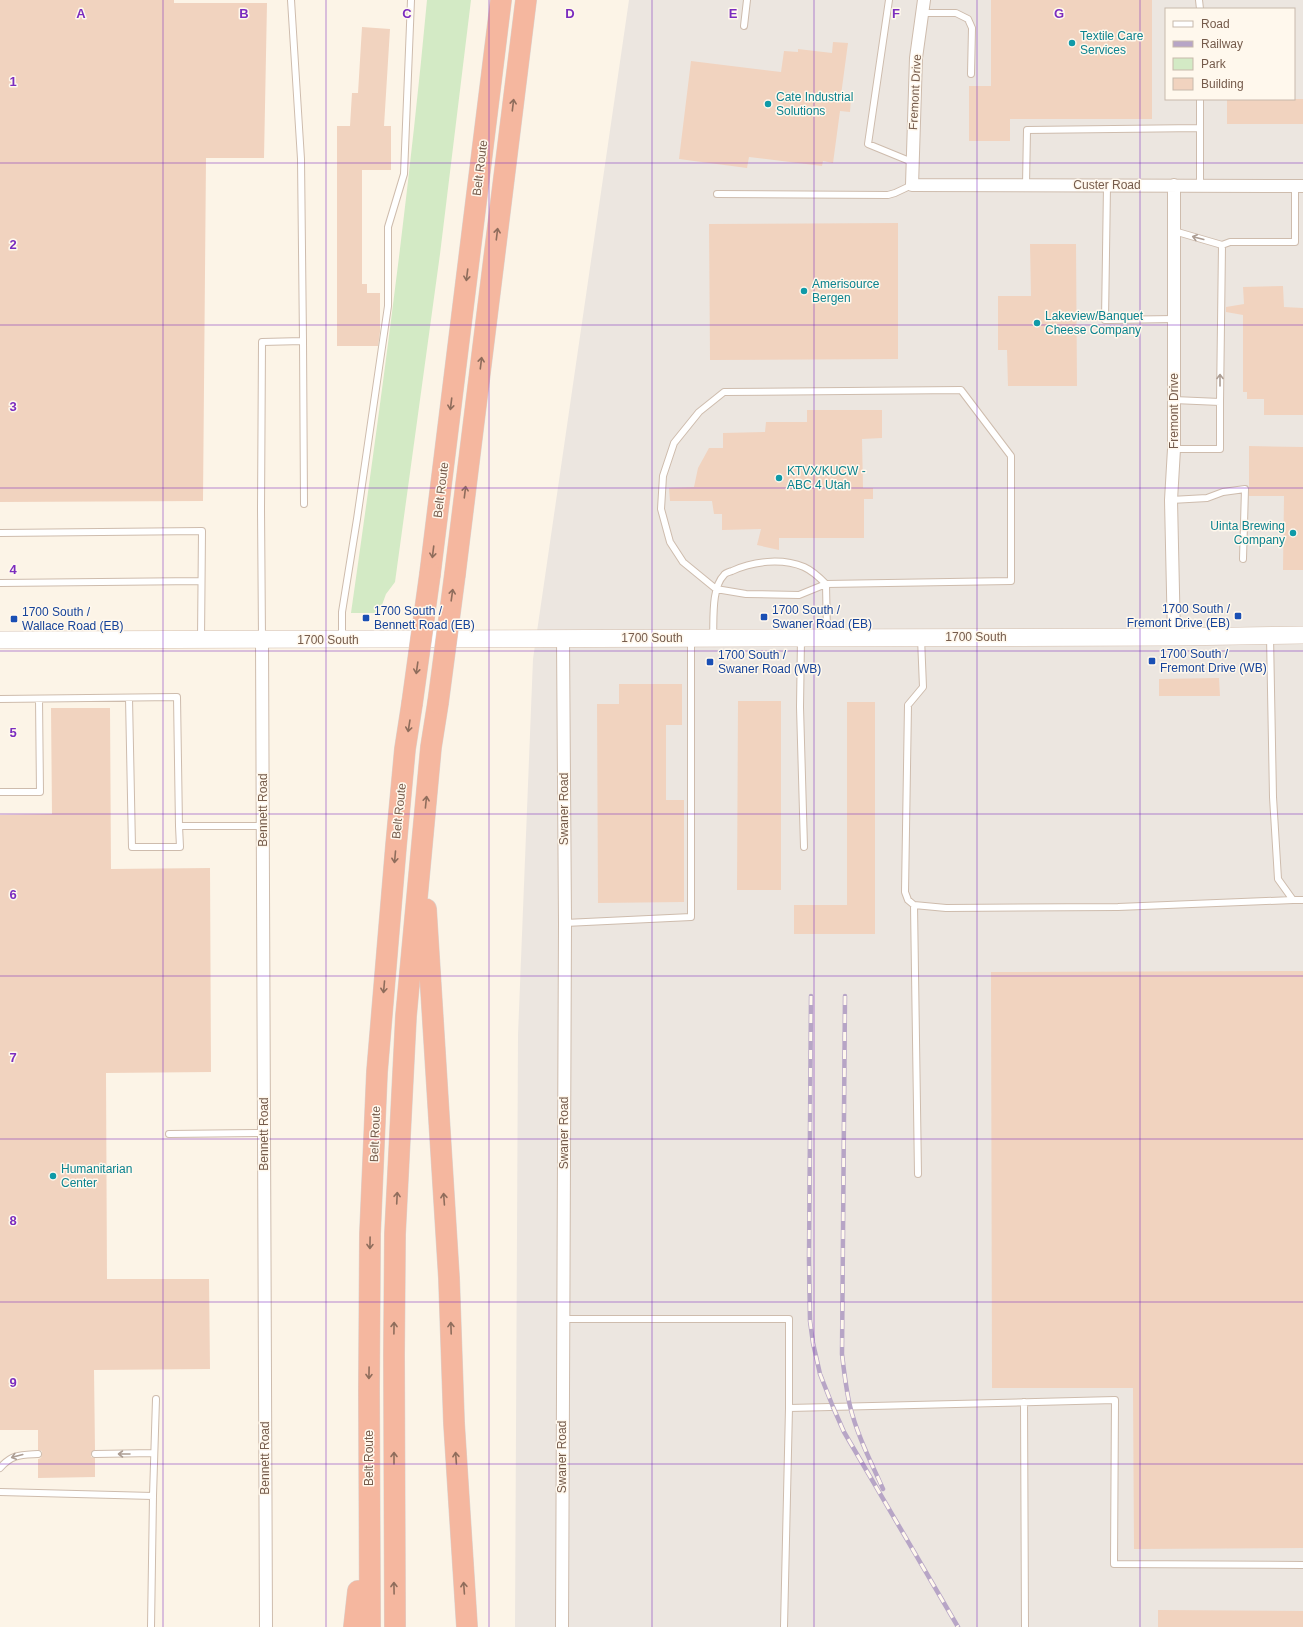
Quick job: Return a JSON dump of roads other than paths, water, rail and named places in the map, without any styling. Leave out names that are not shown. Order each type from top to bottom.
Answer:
[{"type":"highway","points":[[487,110],[484,39],[488,0]]},
{"type":"highway","name":"Belt Route","points":[[370,1627],[370,1234],[377,1072],[405,749],[430,574],[501,0]]},
{"type":"highway","name":"Belt Route","points":[[395,1627],[395,1234],[406,1016],[431,747],[455,574],[526,0]]},
{"type":"highway","points":[[422,840],[449,1278],[454,1423],[467,1627]]},
{"type":"highway","points":[[354,1627],[369,1483]]},
{"type":"street","name":"Fremont Drive","points":[[912,185],[916,58],[924,0]]},
{"type":"street","name":"Custer Road","points":[[912,185],[1299,186]]},
{"type":"street","name":"Fremont Drive","points":[[1174,185],[1174,449],[1171,500],[1174,638]]},
{"type":"street","name":"1700 South","points":[[0,640],[921,637],[1174,638],[1303,635]]},
{"type":"street","name":"Swaner Road","points":[[562,1627],[565,923],[563,638]]},
{"type":"street","name":"Bennett Road","points":[[262,640],[266,1627]]},
{"type":"lane","points":[[291,0],[302,159],[304,504]]},
{"type":"lane","points":[[342,640],[342,612],[388,306],[388,228],[404,174],[411,0]]},
{"type":"lane","points":[[744,26],[747,0]]},
{"type":"lane","points":[[889,0],[868,144],[912,162]]},
{"type":"lane","points":[[922,13],[956,13],[968,19],[972,28],[971,74]]},
{"type":"lane","points":[[1200,100],[1200,186]]},
{"type":"lane","points":[[1026,185],[1027,130],[1200,128]]},
{"type":"lane","points":[[717,194],[888,195],[912,185]]},
{"type":"lane","points":[[1107,186],[1105,320],[1174,319]]},
{"type":"lane","points":[[1174,231],[1222,244],[1230,242],[1295,242],[1299,186]]},
{"type":"lane","points":[[1174,449],[1220,449],[1222,244]]},
{"type":"lane","points":[[262,640],[262,342],[303,341]]},
{"type":"lane","points":[[961,390],[1011,456],[1011,581],[826,584],[799,595],[746,594],[716,589],[682,562],[670,542],[661,509],[663,476],[674,443],[699,412],[724,392],[961,390]]},
{"type":"lane","points":[[1174,400],[1220,402]]},
{"type":"lane","points":[[1171,500],[1207,498],[1223,492],[1245,489],[1243,559]]},
{"type":"lane","points":[[0,533],[202,531],[200,640]]},
{"type":"lane","points":[[713,638],[716,589],[724,574],[738,567],[754,563],[779,562],[802,567],[815,573],[826,584],[827,638]]},
{"type":"lane","points":[[0,583],[201,581]]},
{"type":"lane","points":[[1270,636],[1273,797],[1278,879],[1294,900]]},
{"type":"lane","points":[[921,637],[923,687],[908,705],[905,892],[908,900],[914,904],[946,908],[1110,907],[1303,900]]},
{"type":"lane","points":[[565,923],[691,917],[691,638]]},
{"type":"lane","points":[[801,638],[800,707],[804,847]]},
{"type":"lane","points":[[0,699],[178,697],[180,847],[132,846],[129,698]]},
{"type":"lane","points":[[0,792],[40,792],[39,699]]},
{"type":"lane","points":[[179,826],[263,826]]},
{"type":"lane","points":[[914,904],[918,1174]]},
{"type":"lane","points":[[169,1134],[264,1133]]},
{"type":"lane","points":[[563,1319],[789,1319],[789,1408],[784,1627]]},
{"type":"lane","points":[[151,1627],[156,1400]]},
{"type":"lane","points":[[789,1408],[1115,1400],[1114,1564],[1303,1565]]},
{"type":"lane","points":[[1024,1402],[1025,1627]]},
{"type":"lane","points":[[0,1468],[8,1459],[18,1455],[38,1454]]},
{"type":"lane","points":[[95,1454],[154,1454]]},
{"type":"lane","points":[[0,1492],[153,1496]]},
{"type":"railway","points":[[811,996],[810,1321],[820,1374],[844,1432],[958,1627]]},
{"type":"railway","points":[[845,996],[842,1354],[847,1393],[856,1427],[883,1489]]},
{"type":"place","name":"Textile Care Services","points":[[1072,43]]},
{"type":"place","name":"Cate Industrial Solutions","points":[[768,104]]},
{"type":"place","name":"Amerisource Bergen","points":[[804,291]]},
{"type":"place","name":"Lakeview/Banquet Cheese Company","points":[[1037,323]]},
{"type":"place","name":"KTVX/KUCW - ABC 4 Utah","points":[[779,478]]},
{"type":"place","name":"Uinta Brewing Company","points":[[1293,533]]},
{"type":"place","name":"1700 South / Fremont Drive (EB)","points":[[1238,616]]},
{"type":"place","name":"1700 South / Swaner Road (EB)","points":[[764,617]]},
{"type":"place","name":"1700 South / Bennett Road (EB)","points":[[366,618]]},
{"type":"place","name":"1700 South / Wallace Road (EB)","points":[[14,619]]},
{"type":"place","name":"1700 South / Fremont Drive (WB)","points":[[1152,661]]},
{"type":"place","name":"1700 South / Swaner Road (WB)","points":[[710,662]]},
{"type":"place","name":"Humanitarian Center","points":[[53,1176]]}]
